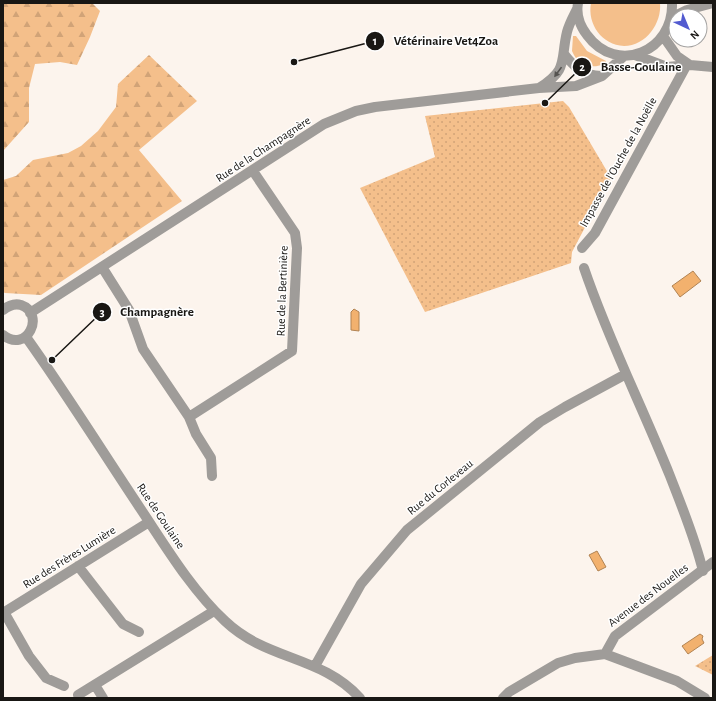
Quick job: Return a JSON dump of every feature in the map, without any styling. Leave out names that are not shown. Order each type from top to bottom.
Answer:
[{"type":"street","points":[[694,8],[713,3]]},
{"type":"street","points":[[578,6],[584,31],[596,45],[614,54],[624,56],[635,55],[647,51],[662,36],[668,24]]},
{"type":"street","name":"Rue de la Champagnère","points":[[539,88],[551,80],[562,66],[566,33],[578,6]]},
{"type":"street","points":[[662,36],[677,56],[688,65]]},
{"type":"street","points":[[564,54],[580,72],[602,76]]},
{"type":"street","points":[[635,55],[667,67],[688,65],[713,67]]},
{"type":"street","name":"Rue de la Champagnère","points":[[30,313],[324,124],[356,111],[539,88],[576,86],[602,76],[624,56]]},
{"type":"street","name":"Impasse de l'Ouche de la Noëlle","points":[[582,248],[598,227],[688,65]]},
{"type":"street","name":"Rue de la Bertinière","points":[[189,417],[292,351],[297,248],[295,233],[253,171]]},
{"type":"street","points":[[102,267],[129,310],[143,349],[189,417],[196,434],[211,458],[212,476]]},
{"type":"street","points":[[584,268],[597,305],[655,439],[687,518],[702,571]]},
{"type":"street","points":[[3,309],[15,304],[26,308],[30,313],[33,323],[32,328],[26,337],[15,340],[3,335]]},
{"type":"street","name":"Rue de Goulaine","points":[[26,337],[149,522],[202,598],[214,611],[251,642],[315,666],[342,680],[360,698]]},
{"type":"street","name":"Rue du Corleveau","points":[[315,666],[361,584],[408,530],[540,422],[565,406],[626,374]]},
{"type":"street","name":"Rue des Frères Lumière","points":[[4,613],[149,522]]},
{"type":"street","name":"Avenue des Nouelles","points":[[605,654],[615,636],[713,562]]},
{"type":"street","points":[[78,566],[123,624],[139,632]]},
{"type":"street","points":[[78,695],[214,611]]},
{"type":"street","points":[[4,613],[29,656],[46,678],[64,686]]},
{"type":"street","points":[[503,698],[509,692],[558,663],[575,658],[605,654],[677,681],[705,698]]},
{"type":"street","points":[[96,685],[103,698]]},
{"type":"green space","points":[[3,3],[92,3],[100,11],[77,65],[60,62],[35,64],[29,88],[29,122],[3,151]]},
{"type":"green space","points":[[591,3],[660,3],[660,11],[655,25],[646,38],[632,45],[624,46],[609,42],[598,32],[591,18]]},
{"type":"green space","points":[[573,36],[576,36],[587,51],[606,61],[606,63],[591,66],[578,60],[572,51]]},
{"type":"green space","points":[[149,55],[197,101],[139,150],[182,201],[41,295],[3,292],[3,180],[16,176],[33,160],[68,153],[81,146],[98,131],[116,107],[118,84]]},
{"type":"green space","points":[[563,101],[569,107],[611,178],[572,252],[571,263],[425,312],[360,188],[435,157],[425,116]]},
{"type":"green space","points":[[713,655],[713,675],[695,666]]},
{"type":"shaded area","points":[[693,271],[701,281],[680,297],[672,286]]},
{"type":"shaded area","points":[[354,309],[359,312],[359,331],[351,330],[351,312]]},
{"type":"shaded area","points":[[597,551],[606,567],[598,571],[589,555]]},
{"type":"shaded area","points":[[700,634],[703,636],[702,639],[704,643],[688,654],[682,646]]},
{"type":"place","name":"Vétérinaire Vet4Zoa","points":[[294,62]]},
{"type":"place","name":"Basse-Goulaine","points":[[545,103]]},
{"type":"place","name":"Champagnère","points":[[52,360]]}]
